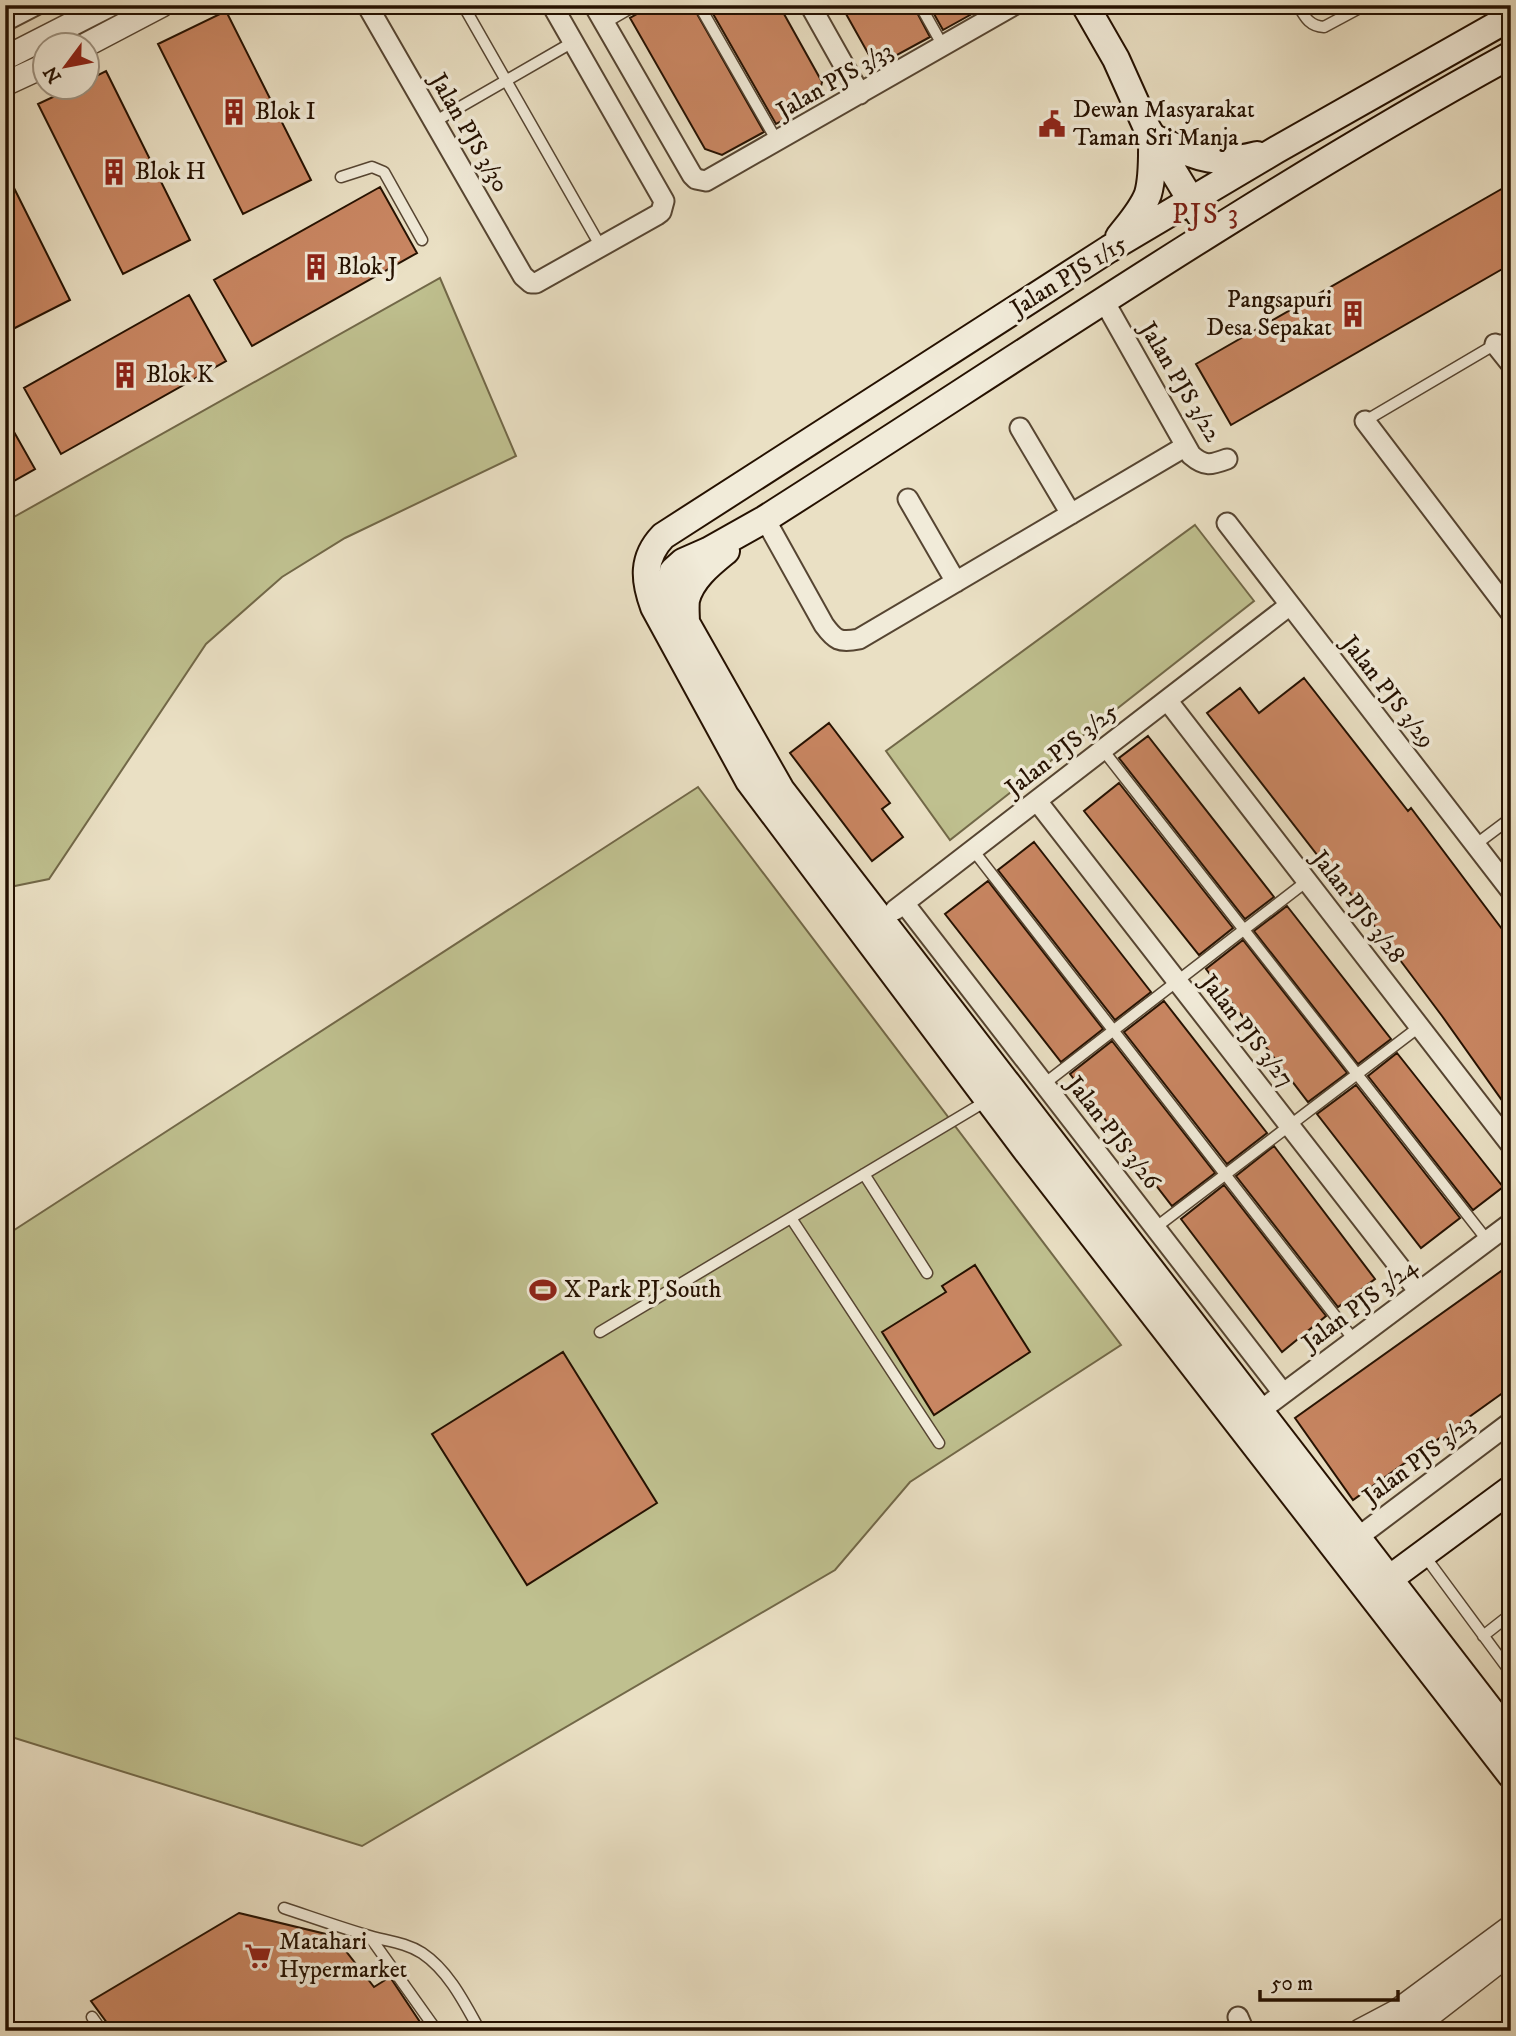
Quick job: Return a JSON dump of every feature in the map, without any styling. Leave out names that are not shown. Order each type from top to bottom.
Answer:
[{"type":"main road","points":[[1085,5],[1116,59],[1152,137],[1210,232]]},
{"type":"main road","name":"Jalan PJS 1/15","points":[[648,561],[653,546],[663,536],[1109,249],[1276,150],[1511,17]]},
{"type":"main road","name":"Jalan PJS 1/15","points":[[673,571],[683,562],[765,519],[1210,232],[1457,84],[1511,55]]},
{"type":"main road","points":[[1152,137],[1211,160],[1237,160],[1276,150]]},
{"type":"main road","points":[[1109,249],[1136,215],[1147,195],[1152,137]]},
{"type":"main road","points":[[686,623],[686,601],[693,584],[705,568],[765,519]]},
{"type":"main road","points":[[1511,1737],[1380,1586],[1249,1419],[873,927],[749,781],[654,607],[646,586],[648,561],[673,571],[671,582],[676,605],[781,790],[873,927],[989,1100],[1249,1419],[1357,1538],[1380,1586],[1511,1775]]},
{"type":"main road","points":[[1380,1586],[1511,1489]]},
{"type":"street","points":[[5,21],[36,5]]},
{"type":"street","points":[[5,58],[109,5]]},
{"type":"street","points":[[102,37],[162,5]]},
{"type":"street","name":"Jalan PJS 3/30","points":[[368,5],[523,276],[531,283],[541,281],[601,247]]},
{"type":"street","points":[[552,5],[664,201],[661,212],[601,247]]},
{"type":"street","points":[[594,5],[605,23]]},
{"type":"street","points":[[810,5],[860,93]]},
{"type":"street","name":"Jalan PJS 3/33","points":[[605,23],[692,175],[706,181],[1014,5]]},
{"type":"street","points":[[5,84],[32,71]]},
{"type":"street","name":"Jalan PJS 3/22","points":[[1104,301],[1191,455],[1201,464],[1214,464],[1227,459]]},
{"type":"street","points":[[1503,340],[1511,364]]},
{"type":"street","points":[[1364,421],[1511,613]]},
{"type":"street","points":[[1020,428],[1071,514]]},
{"type":"street","points":[[765,519],[824,625],[834,639],[847,642],[859,639],[1186,446]]},
{"type":"street","points":[[908,499],[956,582]]},
{"type":"street","name":"Jalan PJS 3/29","points":[[1227,523],[1511,891]]},
{"type":"street","name":"Jalan PJS 3/25","points":[[873,927],[1290,605]]},
{"type":"street","name":"Jalan PJS 3/28","points":[[1167,700],[1511,1145]]},
{"type":"street","name":"Jalan PJS 3/27","points":[[1037,801],[1419,1292]]},
{"type":"street","name":"Jalan PJS 3/26","points":[[904,903],[1283,1393]]},
{"type":"street","name":"Jalan PJS 3/24","points":[[1249,1419],[1511,1223]]},
{"type":"street","name":"Jalan PJS 3/23","points":[[1357,1538],[1511,1422]]},
{"type":"street","points":[[1360,2031],[1396,2012],[1511,1927]]},
{"type":"street","points":[[1409,2031],[1511,1952]]},
{"type":"lane","points":[[463,5],[601,247]]},
{"type":"lane","points":[[605,23],[636,5]]},
{"type":"lane","points":[[699,5],[778,142]]},
{"type":"lane","points":[[920,5],[943,46]]},
{"type":"lane","points":[[1298,5],[1310,23],[1324,27],[1365,5]]},
{"type":"lane","points":[[434,122],[573,42]]},
{"type":"lane","points":[[341,177],[372,167],[384,172],[422,240]]},
{"type":"lane","points":[[1364,421],[1503,340]]},
{"type":"lane","points":[[1103,750],[1487,1240]]},
{"type":"lane","points":[[1475,845],[1511,818]]},
{"type":"lane","points":[[973,850],[1354,1340]]},
{"type":"lane","points":[[1044,1084],[1307,881]]},
{"type":"lane","points":[[1155,1228],[1419,1027]]},
{"type":"lane","points":[[600,1332],[989,1100]]},
{"type":"lane","points":[[864,1174],[927,1273]]},
{"type":"lane","points":[[791,1218],[939,1443]]},
{"type":"lane","points":[[1424,1555],[1511,1673]]},
{"type":"lane","points":[[1483,1636],[1511,1614]]},
{"type":"lane","points":[[284,1908],[370,1937],[404,1944],[423,1954],[445,1975],[480,2031]]},
{"type":"lane","points":[[370,1937],[437,2031]]},
{"type":"lane","points":[[92,2017],[102,2031]]},
{"type":"lane","points":[[517,2031],[534,2028],[536,2031]]},
{"type":"green space","points":[[440,278],[516,456],[345,538],[282,577],[206,644],[49,879],[5,888],[5,522]]},
{"type":"green space","points":[[1195,525],[1254,601],[950,840],[886,751]]},
{"type":"green space","name":"X Park PJ South","points":[[698,787],[1121,1345],[910,1482],[835,1570],[362,1846],[5,1735],[5,1236]]},
{"type":"building","points":[[653,5],[692,5],[764,132],[722,155],[705,149],[630,18]]},
{"type":"building","points":[[708,5],[779,5],[822,82],[818,100],[776,124]]},
{"type":"building","points":[[841,5],[913,5],[930,37],[886,61],[869,55]]},
{"type":"building","points":[[929,5],[988,5],[943,30]]},
{"type":"building","name":"Blok I","points":[[226,11],[311,180],[243,214],[158,44]]},
{"type":"building","name":"Blok H","points":[[106,71],[190,240],[123,274],[38,104],[102,102],[102,73]]},
{"type":"building","points":[[5,170],[70,300],[5,333]]},
{"type":"building","name":"Blok J","points":[[380,187],[417,253],[252,346],[214,280]]},
{"type":"building","name":"Pangsapuri Desa Sepakat","points":[[1505,187],[1511,197],[1511,264],[1231,425],[1196,364]]},
{"type":"building","name":"Blok K","points":[[189,295],[226,361],[61,454],[24,388]]},
{"type":"building","points":[[5,416],[35,469],[5,486]]},
{"type":"building","points":[[1304,678],[1408,811],[1411,808],[1511,941],[1511,1113],[1343,884],[1320,854],[1318,856],[1207,713],[1240,688],[1259,713]]},
{"type":"building","points":[[829,723],[890,803],[882,809],[903,837],[872,861],[790,753]]},
{"type":"building","points":[[1148,736],[1274,897],[1245,919],[1119,758]]},
{"type":"building","points":[[1119,783],[1233,928],[1199,955],[1084,811]]},
{"type":"building","points":[[1034,842],[1151,992],[1115,1020],[998,870]]},
{"type":"building","points":[[988,881],[1103,1029],[1061,1062],[945,914]]},
{"type":"building","points":[[1287,906],[1391,1039],[1358,1064],[1254,931]]},
{"type":"building","points":[[1243,940],[1347,1073],[1308,1102],[1206,969]]},
{"type":"building","points":[[1164,1001],[1267,1133],[1227,1164],[1124,1032]]},
{"type":"building","points":[[1112,1041],[1215,1173],[1172,1206],[1070,1074]]},
{"type":"building","points":[[1397,1053],[1503,1187],[1473,1210],[1368,1076]]},
{"type":"building","points":[[1356,1085],[1460,1218],[1421,1248],[1317,1114]]},
{"type":"building","points":[[1274,1146],[1375,1279],[1338,1307],[1236,1176]]},
{"type":"building","points":[[1224,1185],[1326,1316],[1282,1352],[1181,1219]]},
{"type":"building","points":[[1511,1264],[1511,1387],[1353,1500],[1295,1418]]},
{"type":"building","points":[[975,1265],[1030,1352],[934,1415],[882,1332],[946,1292],[942,1286]]},
{"type":"building","points":[[563,1352],[657,1503],[527,1585],[432,1434]]},
{"type":"building","name":"Matahari Hypermarket","points":[[239,1913],[334,1936],[374,1987],[390,1977],[426,2031],[113,2031],[91,2001]]},
{"type":"place","name":"Blok I","points":[[234,112]]},
{"type":"place","name":"Dewan Masyarakat Taman Sri Manja","points":[[1052,124]]},
{"type":"place","name":"Blok H","points":[[114,172]]},
{"type":"place","name":"Blok J","points":[[316,267]]},
{"type":"place","name":"Pangsapuri Desa Sepakat","points":[[1353,314]]},
{"type":"place","name":"Blok K","points":[[125,375]]},
{"type":"place","name":"X Park PJ South","points":[[543,1290]]},
{"type":"place","name":"Matahari Hypermarket","points":[[258,1956]]},
{"type":"district","name":"PJS 3","points":[[1206,214]]}]
